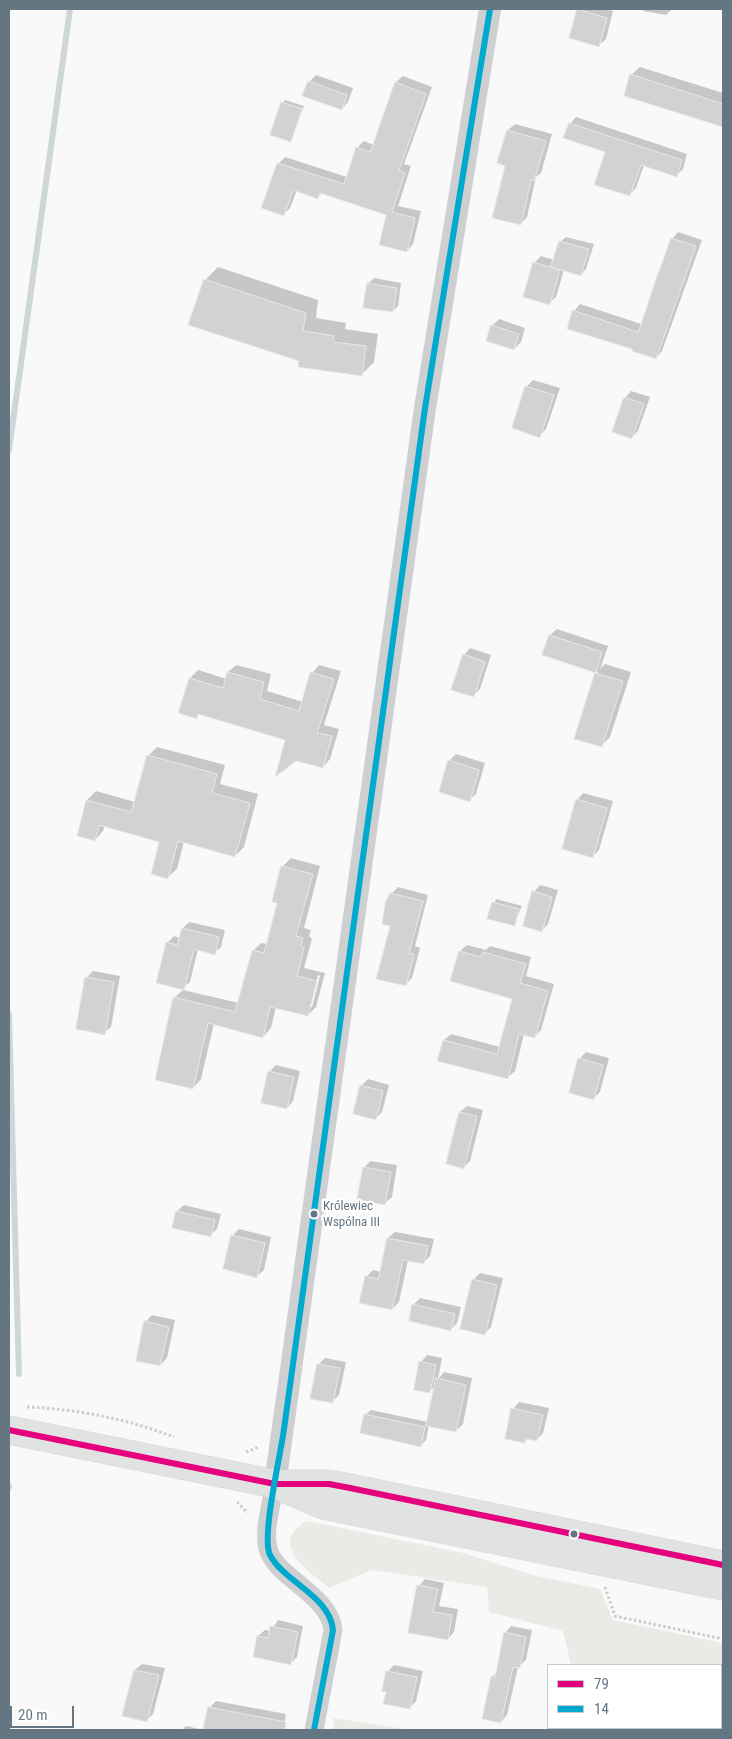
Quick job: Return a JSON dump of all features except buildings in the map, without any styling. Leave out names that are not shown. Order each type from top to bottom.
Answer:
[{"type":"main road","points":[[15,1418],[275,1484],[323,1505],[723,1586]]},
{"type":"main road","points":[[275,1484],[329,1484],[723,1565]]},
{"type":"street","points":[[314,1730],[333,1630],[332,1621],[307,1590],[276,1562],[270,1554],[268,1528],[425,408],[490,9]]},
{"type":"path","points":[[15,1418],[74,1410],[140,1424],[177,1438]]},
{"type":"path","points":[[238,1452],[248,1452],[266,1441]]},
{"type":"path","points":[[603,1583],[615,1616],[723,1639]]},
{"type":"shaded area","points":[[307,1521],[463,1553],[532,1575],[600,1589],[613,1620],[723,1643],[723,1730],[566,1730],[722,1729],[722,1664],[571,1664],[563,1631],[489,1612],[487,1587],[372,1570],[329,1588],[302,1565],[295,1556],[290,1538],[295,1529]]},
{"type":"shaded area","points":[[334,1718],[411,1730],[333,1730]]},
{"type":"waterway","points":[[9,450],[70,9]]},
{"type":"waterway","points":[[9,1014],[19,1374]]},
{"type":"transit line","name":"14","points":[[314,1730],[333,1630],[330,1618],[324,1608],[285,1573],[270,1555],[268,1531],[284,1429],[425,408],[490,9]]},
{"type":"transit line","name":"79","points":[[9,1430],[275,1484],[329,1484],[723,1565]]},
{"type":"place","name":"Królewiec Wspólna III","points":[[314,1214]]}]
